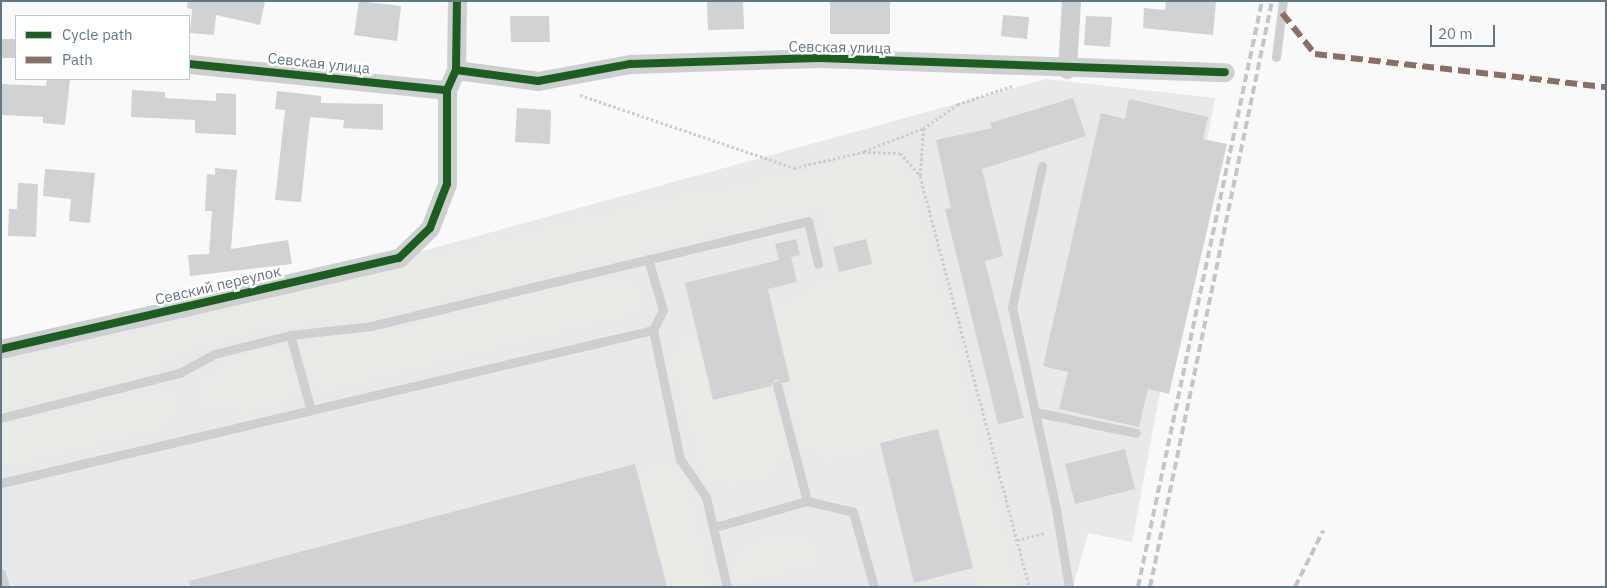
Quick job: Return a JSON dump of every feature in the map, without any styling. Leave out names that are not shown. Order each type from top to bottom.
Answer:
[{"type":"street","points":[[447,90],[456,70],[457,1]]},
{"type":"street","points":[[1067,69],[1071,1]]},
{"type":"street","points":[[1,48],[15,48]]},
{"type":"street","name":"Севская улица","points":[[456,70],[538,81],[630,64],[819,58],[1067,69],[1225,72]]},
{"type":"street","name":"Севская улица","points":[[190,64],[447,90]]},
{"type":"street","name":"Севский переулок","points":[[1,349],[399,258],[430,228],[447,184],[447,90]]},
{"type":"lane","points":[[1276,57],[1283,1]]},
{"type":"lane","points":[[1042,166],[1012,307],[1060,530],[1069,587]]},
{"type":"lane","points":[[1,418],[179,373],[214,354],[290,336],[371,326],[808,220],[818,264]]},
{"type":"lane","points":[[648,259],[662,310],[653,330],[680,459],[706,497],[715,527],[727,587]]},
{"type":"lane","points":[[1,483],[653,330]]},
{"type":"lane","points":[[290,336],[311,410]]},
{"type":"lane","points":[[777,384],[807,501]]},
{"type":"lane","points":[[1035,412],[1136,433]]},
{"type":"lane","points":[[715,527],[807,501],[853,512],[874,587]]},
{"type":"lane","points":[[1,573],[5,587]]},
{"type":"path","points":[[574,93],[794,168],[863,152],[924,128],[958,104],[1022,83]]},
{"type":"path","points":[[924,128],[920,176],[1029,587]]},
{"type":"path","points":[[863,152],[900,153],[920,176]]},
{"type":"path","points":[[1017,540],[1060,530]]},
{"type":"shaded area","points":[[1046,79],[1215,98],[1132,542],[1088,533],[1073,587],[1,587],[1,360],[427,250]]},
{"type":"shaded area","points":[[878,154],[894,159],[906,172],[1015,587],[979,587],[938,429],[826,459],[805,443],[774,315],[782,313],[780,305],[808,299],[805,289],[840,280],[839,272],[872,263],[866,239],[833,247],[826,205],[373,315],[259,327],[179,350],[154,369],[1,408],[1,365],[690,195],[714,193]]},
{"type":"shaded area","points":[[614,278],[634,288],[642,309],[326,388],[312,374],[303,353],[307,344],[376,334]]},
{"type":"shaded area","points":[[698,336],[713,400],[769,386],[783,443],[773,468],[762,475],[732,484],[709,476],[703,467],[675,362],[686,340]]},
{"type":"shaded area","points":[[272,347],[285,356],[293,386],[283,401],[245,411],[225,401],[205,405],[199,383],[214,379],[231,360]]},
{"type":"shaded area","points":[[169,389],[175,414],[161,426],[1,466],[3,429]]},
{"type":"shaded area","points":[[661,468],[674,472],[685,487],[709,587],[667,587],[638,474]]},
{"type":"shaded area","points":[[785,536],[801,538],[811,547],[819,561],[734,583],[735,568],[742,554],[754,545]]},
{"type":"building","points":[[188,1],[265,1],[260,25],[216,15],[214,35],[190,33],[192,9],[187,8]]},
{"type":"building","points":[[359,1],[401,6],[397,41],[354,35]]},
{"type":"building","points":[[707,1],[743,1],[744,29],[708,30]]},
{"type":"building","points":[[830,1],[890,1],[890,34],[830,34]]},
{"type":"building","points":[[1166,1],[1216,1],[1213,35],[1143,28],[1144,8],[1165,10]]},
{"type":"building","points":[[1003,15],[1029,17],[1027,39],[1001,36]]},
{"type":"building","points":[[510,16],[549,16],[550,42],[511,42]]},
{"type":"building","points":[[1086,16],[1112,17],[1110,47],[1084,45]]},
{"type":"building","points":[[47,80],[70,80],[65,125],[43,123],[43,117],[1,115],[1,84],[46,86]]},
{"type":"building","points":[[132,90],[165,92],[165,98],[216,101],[216,93],[236,94],[236,135],[195,133],[195,120],[131,117]]},
{"type":"building","points":[[277,91],[321,96],[321,103],[383,104],[383,130],[343,128],[344,120],[310,117],[301,202],[275,200],[285,110],[275,109]]},
{"type":"building","points":[[1073,98],[1086,136],[982,169],[1003,256],[985,261],[1024,418],[998,424],[945,209],[951,208],[936,140],[992,128],[990,123]]},
{"type":"building","points":[[1129,99],[1208,117],[1203,139],[1227,144],[1169,394],[1148,389],[1139,427],[1059,409],[1068,372],[1043,366],[1101,113],[1125,119]]},
{"type":"building","points":[[517,108],[551,110],[550,144],[515,142]]},
{"type":"building","points":[[215,168],[237,170],[231,249],[288,240],[292,264],[190,276],[188,255],[209,254],[212,211],[205,211],[207,174],[215,175]]},
{"type":"building","points":[[45,169],[95,173],[90,223],[69,221],[71,199],[43,196]]},
{"type":"building","points":[[18,183],[38,184],[36,237],[8,236],[9,209],[17,209]]},
{"type":"building","points":[[796,239],[800,255],[791,257],[797,282],[768,289],[790,381],[783,383],[776,379],[771,386],[713,400],[685,283],[779,260],[775,244]]},
{"type":"building","points":[[866,239],[872,264],[839,272],[833,247]]},
{"type":"building","points":[[938,429],[973,568],[914,583],[880,443]]},
{"type":"building","points":[[1125,449],[1135,489],[1075,504],[1065,464]]},
{"type":"building","points":[[635,464],[667,587],[190,587],[189,581]]},
{"type":"railway","points":[[1138,587],[1262,1]]},
{"type":"railway","points":[[1150,587],[1272,1]]},
{"type":"railway","points":[[1295,587],[1323,531]]},
{"type":"marked path","points":[[1282,13],[1315,54],[1606,87]]},
{"type":"cycle path","points":[[1,349],[399,258],[430,228],[447,184],[447,90],[456,70],[457,1]]},
{"type":"cycle path","points":[[456,70],[538,81],[630,64],[819,58],[1225,72]]},
{"type":"cycle path","points":[[190,64],[447,90]]}]
